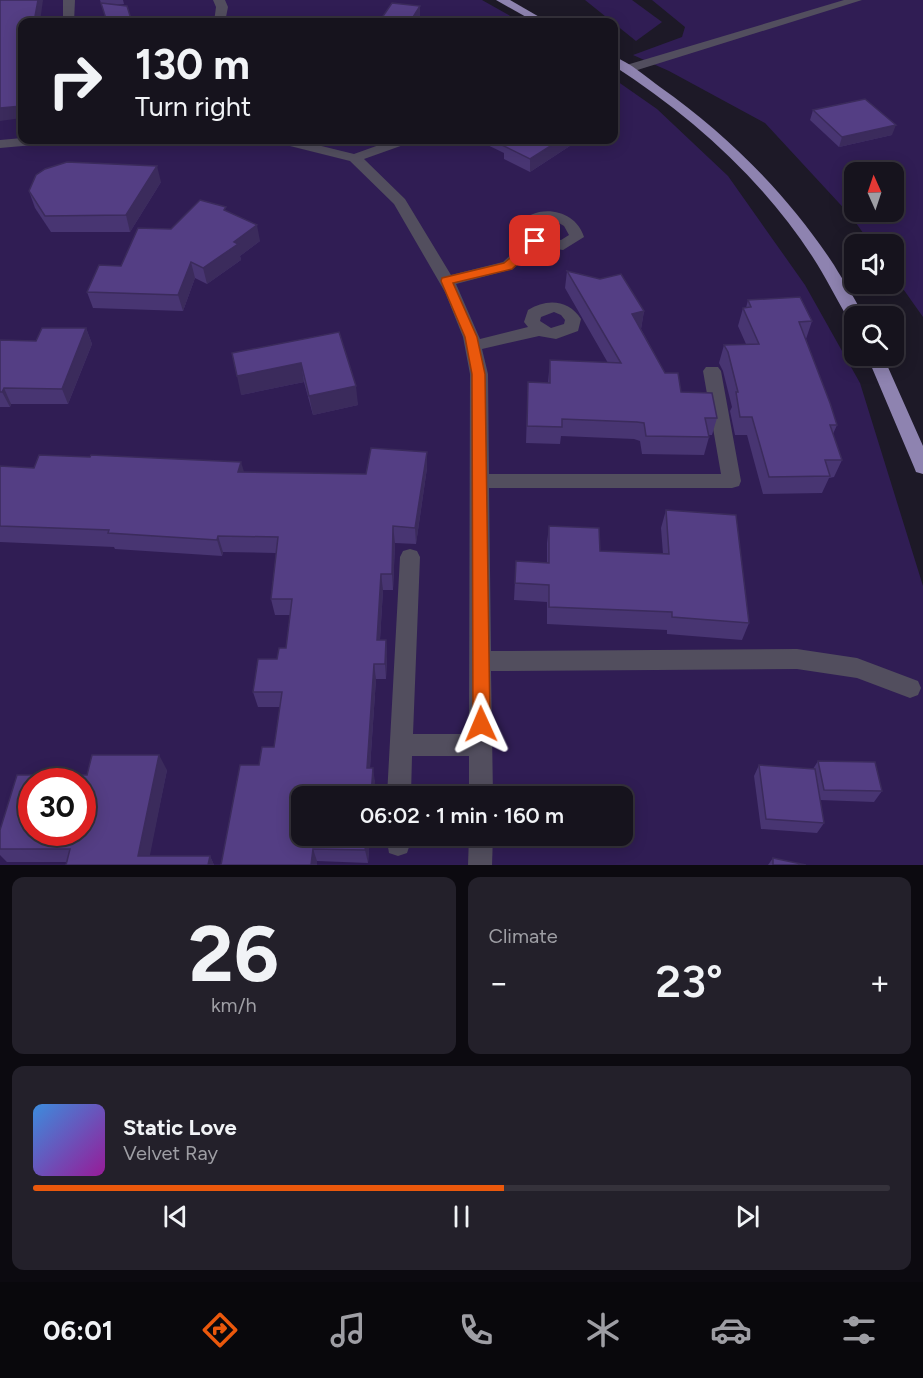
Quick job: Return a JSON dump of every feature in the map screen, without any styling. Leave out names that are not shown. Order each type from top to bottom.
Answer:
[{"type":"main road","points":[[502,0],[535,18]]},
{"type":"main road","points":[[618,63],[699,121],[744,163],[781,203],[819,252],[849,306]]},
{"type":"main road","points":[[878,366],[923,467]]},
{"type":"street","points":[[69,0],[69,18]]},
{"type":"street","points":[[219,0],[222,7],[221,18]]},
{"type":"street","points":[[627,69],[856,0]]},
{"type":"street","points":[[0,144],[18,142]]},
{"type":"street","points":[[299,144],[355,158],[400,202],[453,292],[473,346],[479,374],[481,786]]},
{"type":"street","points":[[355,158],[393,144]]},
{"type":"street","points":[[447,281],[508,266],[535,241]]},
{"type":"street","points":[[473,346],[539,330]]},
{"type":"street","points":[[479,481],[732,481],[712,370]]},
{"type":"street","points":[[399,786],[410,557]]},
{"type":"street","points":[[481,661],[797,659],[857,668],[910,688]]},
{"type":"street","points":[[400,745],[482,745]]},
{"type":"street","points":[[480,846],[480,865]]},
{"type":"shaded area","points":[[0,0],[482,0],[514,18],[18,18],[18,144],[618,144],[618,82],[657,109],[728,176],[805,285],[844,354],[844,366],[850,366],[860,383],[923,586],[923,865],[0,865]]},
{"type":"shaded area","points":[[585,0],[632,0],[662,22],[636,41],[618,27],[618,18],[607,18]]},
{"type":"shaded area","points":[[652,0],[923,0],[923,317],[904,290],[904,234],[864,234],[855,222],[904,222],[904,162],[844,162],[844,208],[765,123],[669,71],[633,55],[682,37],[685,27]]},
{"type":"building","points":[[0,0],[38,0],[35,18],[18,18],[18,106],[0,108]]},
{"type":"building","points":[[101,3],[127,6],[131,18],[106,18]]},
{"type":"building","points":[[392,3],[420,6],[412,18],[382,18]]},
{"type":"building","points":[[865,99],[896,125],[842,137],[813,110]]},
{"type":"building","points":[[509,144],[554,144],[530,159],[504,146]]},
{"type":"building","points":[[67,162],[157,166],[126,215],[45,216],[29,191],[36,175],[45,169]]},
{"type":"building","points":[[200,200],[226,207],[224,210],[257,225],[234,242],[238,244],[203,268],[191,262],[178,295],[87,292],[99,265],[121,266],[138,228],[171,229]]},
{"type":"building","points":[[567,271],[600,279],[621,274],[644,311],[632,314],[665,373],[678,373],[681,392],[712,393],[717,418],[705,418],[709,437],[646,436],[644,423],[637,422],[562,419],[562,427],[527,426],[528,382],[550,383],[550,360],[621,363]]},
{"type":"building","points":[[800,297],[812,321],[799,322],[837,425],[830,425],[842,460],[825,460],[830,476],[769,477],[752,417],[740,417],[736,392],[738,392],[728,352],[724,345],[759,344],[743,308],[751,307],[748,300]]},
{"type":"building","points":[[42,328],[86,328],[62,389],[4,388],[0,392],[0,340],[36,341]]},
{"type":"building","points":[[339,332],[356,386],[309,396],[301,363],[237,376],[232,353]]},
{"type":"building","points":[[371,448],[427,452],[415,528],[393,526],[392,574],[381,574],[377,640],[386,640],[385,664],[374,664],[367,768],[373,768],[372,786],[291,786],[291,846],[366,846],[365,850],[313,849],[311,865],[221,865],[240,765],[259,765],[262,747],[274,747],[282,692],[253,692],[258,659],[277,659],[279,648],[286,648],[292,599],[271,599],[278,537],[218,536],[217,540],[108,533],[109,530],[0,526],[0,466],[34,468],[39,455],[90,457],[91,455],[241,462],[238,472],[366,474]]},
{"type":"building","points":[[666,510],[736,515],[749,623],[672,617],[672,612],[549,607],[549,585],[515,583],[516,561],[549,563],[549,526],[599,528],[600,551],[669,554]]},
{"type":"building","points":[[92,755],[159,755],[138,856],[210,856],[208,865],[66,865],[70,849],[0,849],[0,830],[17,775],[18,846],[96,846],[96,768],[89,768]]},
{"type":"building","points":[[818,761],[875,762],[882,791],[824,790]]},
{"type":"building","points":[[759,765],[815,769],[824,823],[766,819]]},
{"type":"building","points":[[773,858],[806,865],[773,865]]},
{"type":"route","points":[[481,724],[479,374],[471,337],[447,281],[508,266],[535,241]]}]
